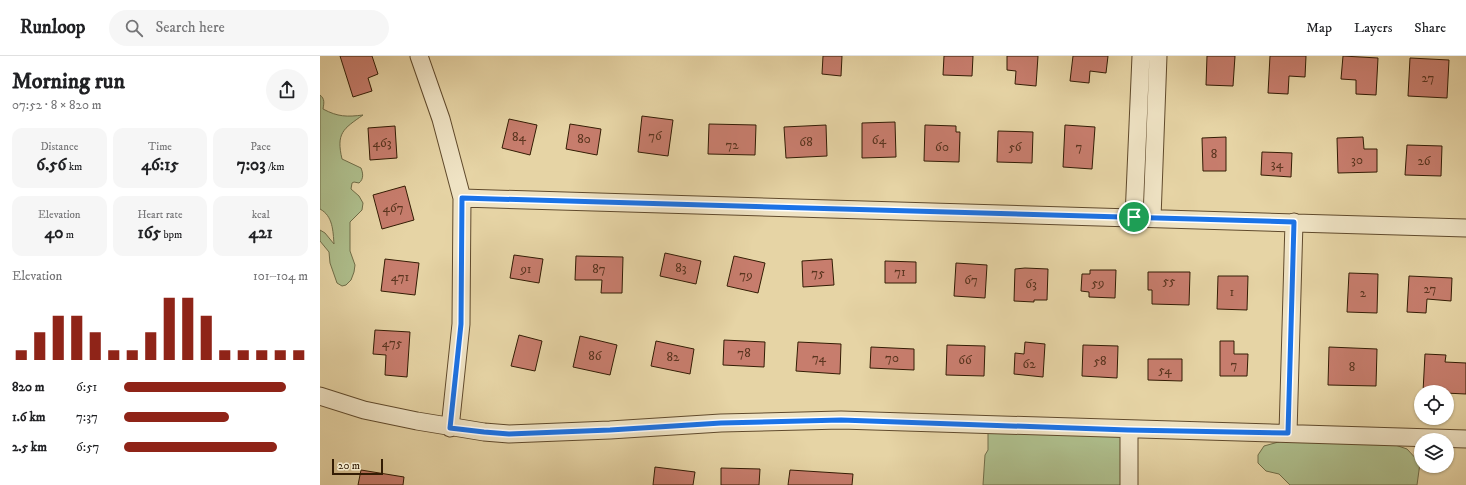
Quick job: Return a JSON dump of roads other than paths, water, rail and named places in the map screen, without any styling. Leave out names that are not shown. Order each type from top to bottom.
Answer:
[{"type":"street","points":[[419,56],[441,119],[462,198],[461,324],[450,428]]},
{"type":"street","points":[[1134,217],[1141,56]]},
{"type":"street","points":[[1152,218],[1158,56]]},
{"type":"street","points":[[462,198],[1466,228]]},
{"type":"street","points":[[1288,433],[1294,222]]},
{"type":"street","points":[[320,396],[364,410],[450,428],[509,434],[610,430],[721,423],[841,420],[1128,430],[1288,433],[1466,439]]},
{"type":"street","points":[[1128,430],[1128,485]]}]
